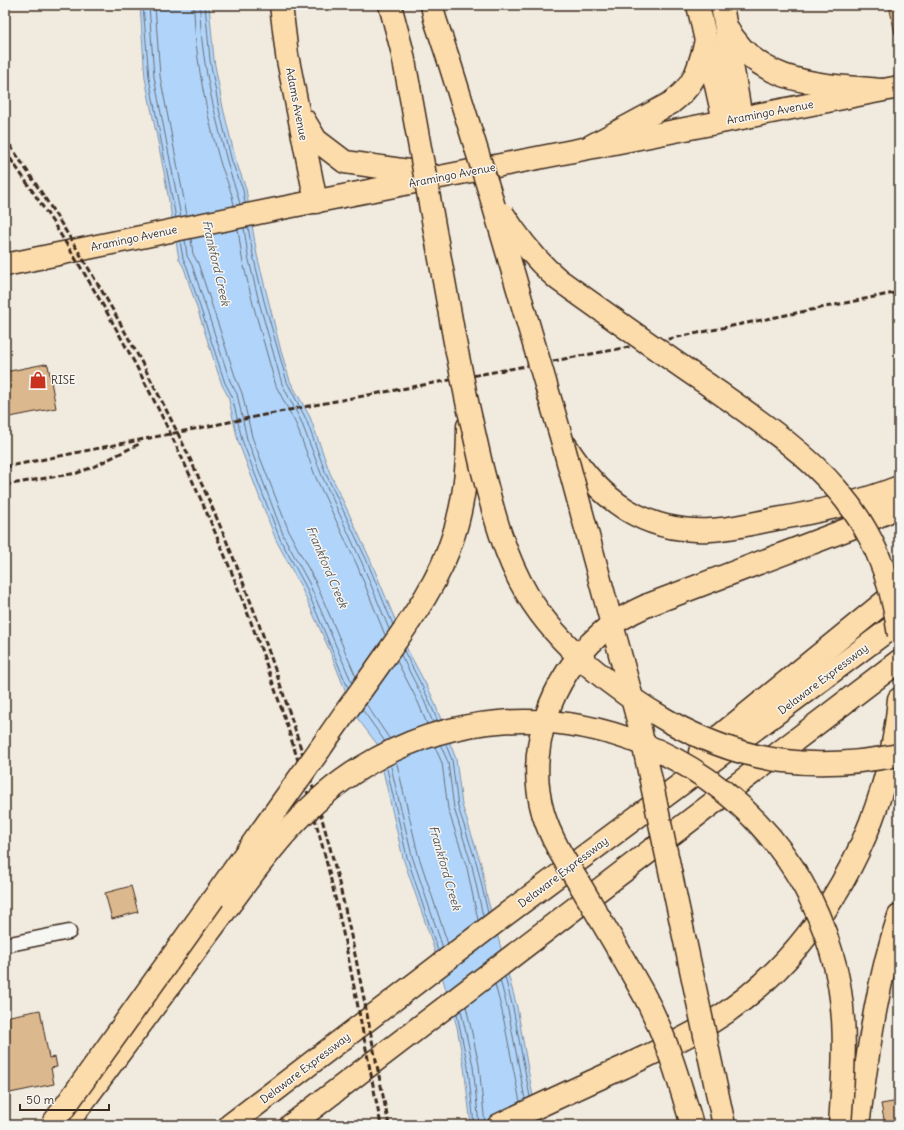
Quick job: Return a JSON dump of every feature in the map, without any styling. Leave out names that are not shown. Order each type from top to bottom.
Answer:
[{"type":"main road","name":"Adams Avenue","points":[[281,5],[287,55],[316,202]]},
{"type":"main road","points":[[390,5],[402,50],[467,407],[492,507],[512,565],[527,594],[545,620],[568,646],[596,671],[656,714],[701,738],[744,754],[776,761],[807,764],[866,762],[899,755]]},
{"type":"main road","points":[[399,5],[402,50]]},
{"type":"main road","points":[[432,5],[489,190],[562,440],[639,724],[724,1125]]},
{"type":"main road","points":[[698,5],[706,41],[732,119]]},
{"type":"main road","points":[[724,15],[732,119]]},
{"type":"main road","points":[[724,15],[734,40],[746,53],[762,66],[777,73],[809,81],[890,88]]},
{"type":"main road","points":[[591,146],[671,103],[682,94],[696,77],[706,41]]},
{"type":"main road","name":"Aramingo Avenue","points":[[5,265],[150,234],[447,177],[591,146],[890,88]]},
{"type":"main road","points":[[296,98],[306,126],[316,140],[345,162],[447,177]]},
{"type":"main road","points":[[489,190],[526,248],[541,265],[559,280],[776,433],[812,462],[829,480],[860,520],[876,549],[889,583],[899,635]]},
{"type":"main road","points":[[52,1125],[402,633],[430,590],[453,538],[460,512],[468,457],[467,407]]},
{"type":"main road","points":[[562,440],[580,469],[620,507],[655,522],[680,528],[710,530],[819,512],[852,503],[899,487]]},
{"type":"main road","points":[[692,1125],[670,1051],[658,1023],[629,968],[561,854],[543,813],[539,792],[538,772],[542,732],[547,712],[558,688],[575,662],[600,634],[613,624],[648,605],[852,528],[899,507]]},
{"type":"main road","points":[[505,915],[731,726],[899,590]]},
{"type":"main road","name":"Delaware Expressway","points":[[230,1125],[505,915],[899,622]]},
{"type":"main road","points":[[290,1125],[899,661]]},
{"type":"main road","points":[[499,1125],[687,1037],[712,1022],[758,986],[776,969],[814,925],[845,878],[872,822],[885,783],[893,746],[899,698]]},
{"type":"main road","points":[[66,1125],[264,858],[300,816],[320,798],[363,767],[407,744],[428,736],[478,724],[526,720],[576,725],[602,730],[627,737],[656,749],[693,769],[715,784],[755,819],[773,839],[801,879],[813,901],[831,950],[838,977],[843,1004],[844,1031],[840,1125]]},
{"type":"main road","points":[[858,1125],[874,1009],[882,972],[899,916]]},
{"type":"street","points":[[5,944],[69,932]]},
{"type":"water","name":"Frankford Creek","points":[[140,5],[209,5],[214,60],[223,108],[236,161],[246,189],[257,255],[281,351],[290,381],[310,417],[330,473],[370,559],[408,651],[432,696],[456,759],[462,805],[481,864],[487,897],[517,1007],[538,1125],[471,1125],[464,1067],[457,1027],[431,939],[403,858],[377,744],[355,715],[329,649],[301,587],[276,540],[238,441],[228,396],[222,385],[184,268],[179,259],[164,172],[145,78]]},
{"type":"building","points":[[889,5],[899,5],[899,33],[895,34]]},
{"type":"building","points":[[45,364],[48,365],[56,408],[5,418],[5,372]]},
{"type":"building","points":[[131,886],[138,912],[112,919],[105,893]]},
{"type":"building","points":[[40,1010],[49,1058],[55,1057],[57,1067],[51,1068],[54,1084],[5,1094],[5,1017]]},
{"type":"building","points":[[899,1101],[899,1125],[885,1125],[881,1104]]},
{"type":"railway","points":[[5,138],[73,243],[105,296],[135,351],[192,462],[241,577],[286,700],[334,863],[351,937],[389,1125]]},
{"type":"railway","points":[[5,151],[57,229],[105,309],[150,392],[191,477],[228,564],[262,652],[292,741],[328,867],[345,940],[381,1125]]},
{"type":"railway","points":[[5,467],[309,406],[629,347],[899,292]]},
{"type":"railway","points":[[5,485],[77,473],[93,467],[141,443]]},
{"type":"place","name":"RISE","points":[[38,380]]}]
